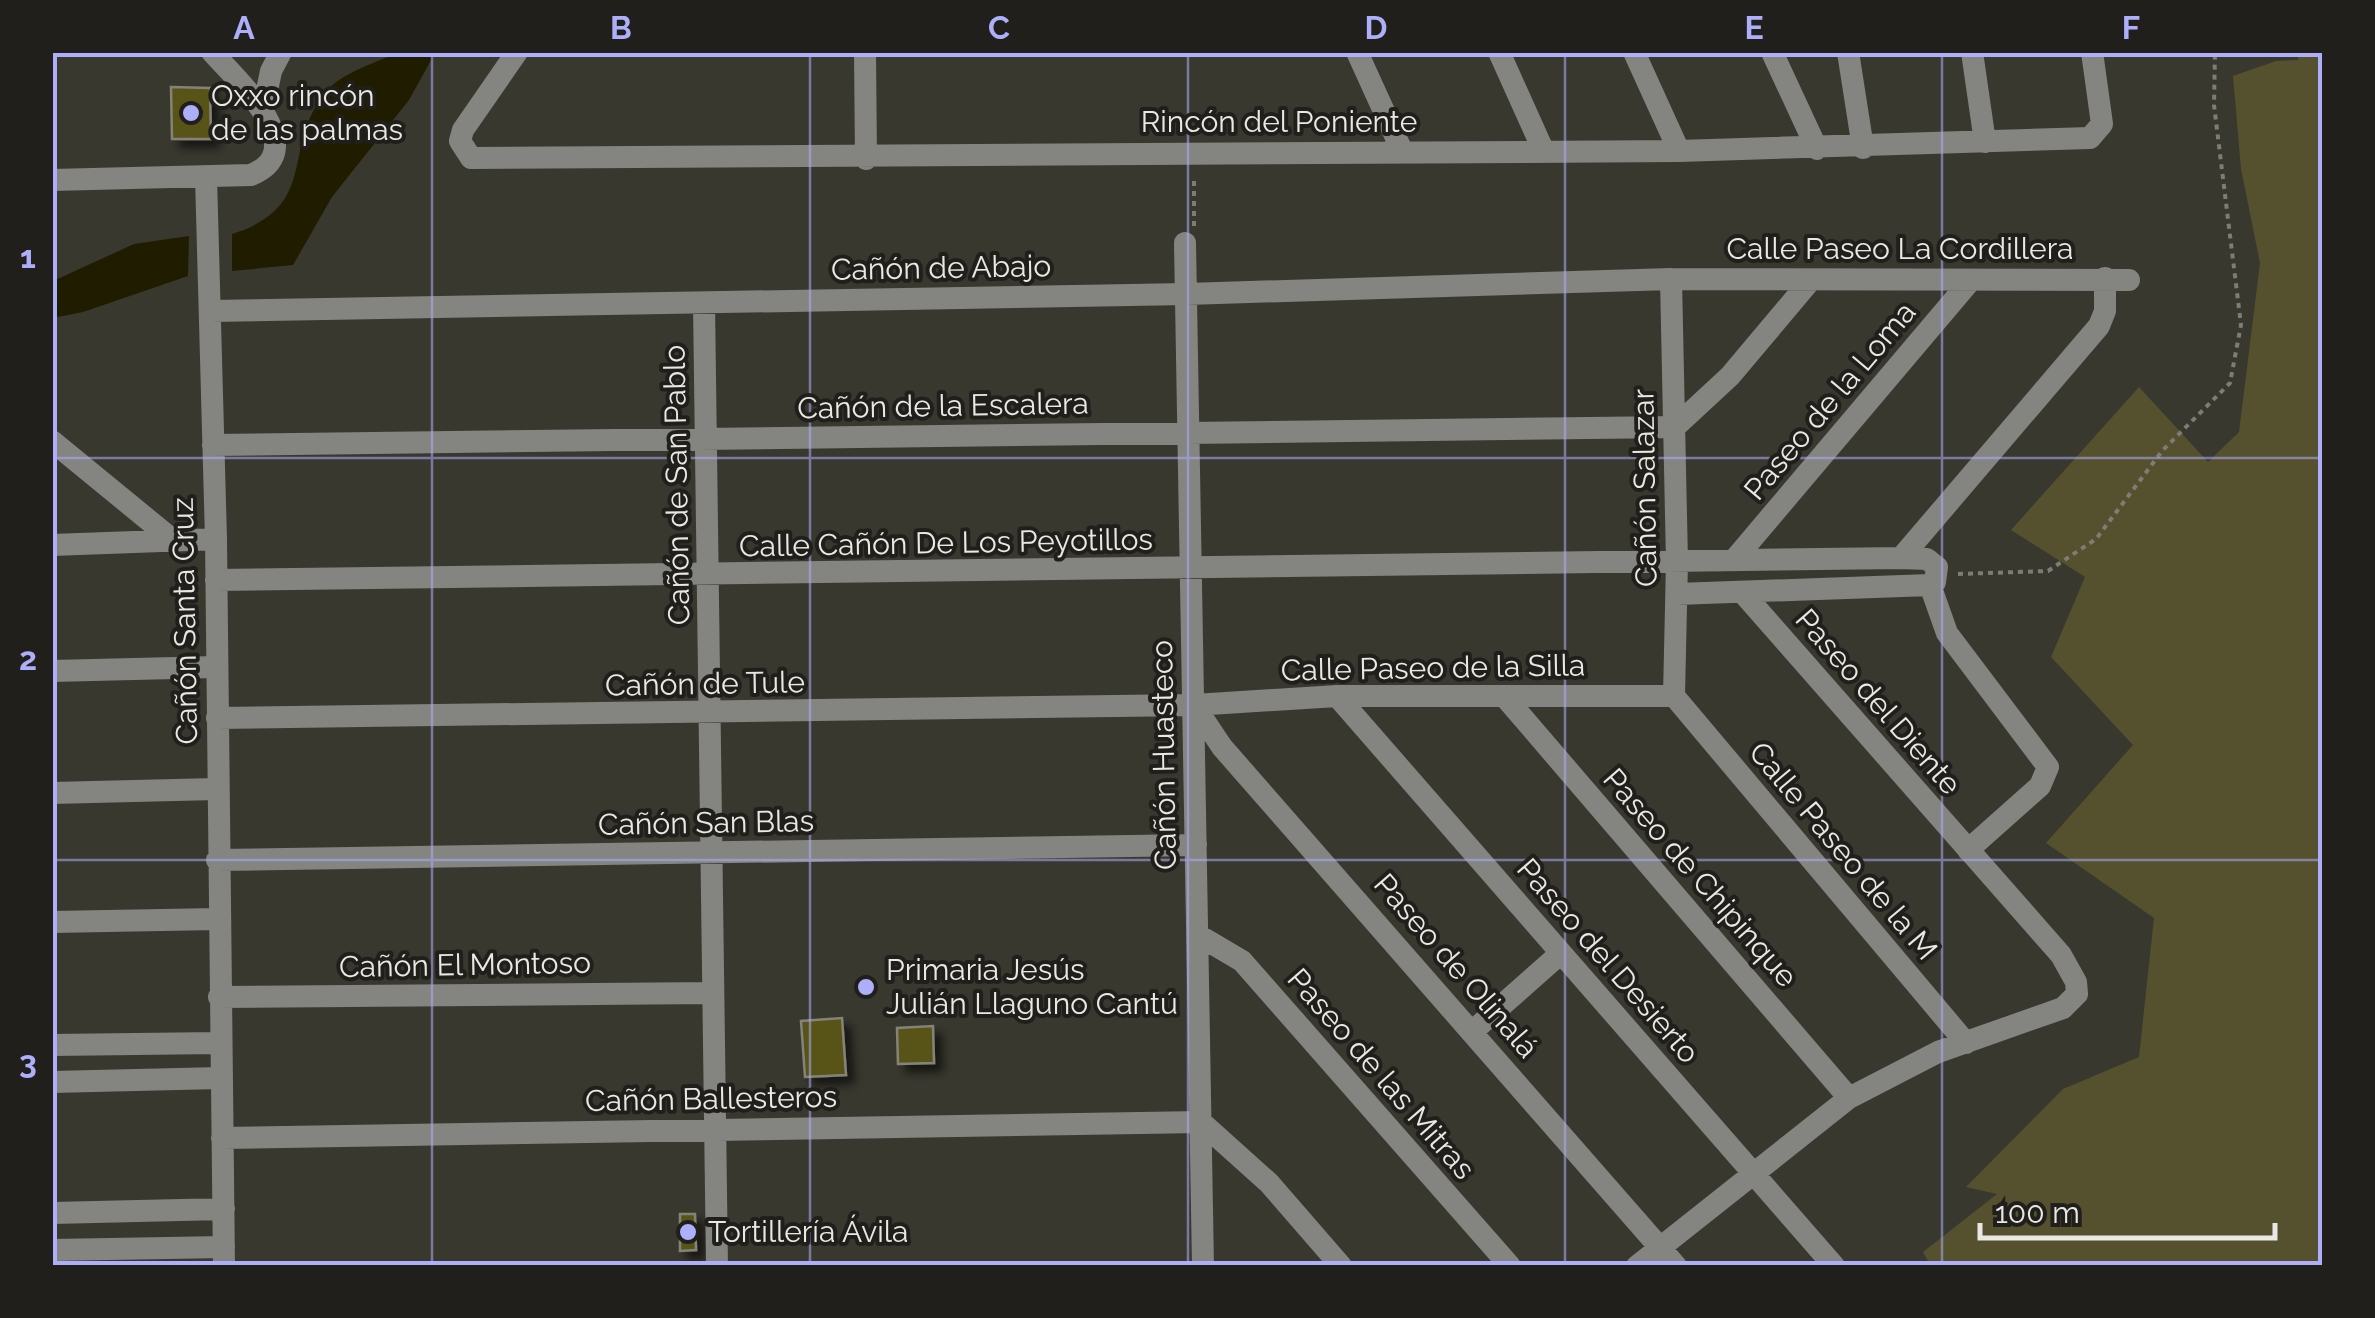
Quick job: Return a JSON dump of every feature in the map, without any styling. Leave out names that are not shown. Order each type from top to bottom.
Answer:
[{"type":"street","points":[[52,180],[251,175],[270,162],[274,133],[262,110],[212,52]]},
{"type":"street","points":[[262,110],[270,71],[280,52]]},
{"type":"street","name":"Rincón del Poniente","points":[[517,52],[463,130],[464,151],[480,161],[866,159],[1195,151],[1679,151],[1985,142],[2097,134],[2102,124],[2092,52]]},
{"type":"street","points":[[865,52],[866,159]]},
{"type":"street","points":[[1356,52],[1402,151]]},
{"type":"street","points":[[1499,52],[1544,152]]},
{"type":"street","points":[[1634,52],[1679,151]]},
{"type":"street","points":[[1772,52],[1816,149]]},
{"type":"street","points":[[1848,52],[1863,148]]},
{"type":"street","points":[[1972,52],[1985,142]]},
{"type":"street","name":"Cañón Santa Cruz","points":[[206,177],[216,539],[217,918],[224,1256]]},
{"type":"street","name":"Cañón Huasteco","points":[[1186,243],[1203,1265]]},
{"type":"street","points":[[1901,558],[2099,326],[2105,311],[2105,278]]},
{"type":"street","name":"Cañón de Abajo","points":[[211,311],[1187,294],[1671,279]]},
{"type":"street","name":"Calle Paseo La Cordillera","points":[[1671,279],[2129,280]]},
{"type":"street","name":"Cañón Salazar","points":[[1671,279],[1677,562],[1674,696]]},
{"type":"street","name":"Paseo de la Loma","points":[[1734,560],[1972,280]]},
{"type":"street","points":[[1675,427],[1730,376],[1810,281]]},
{"type":"street","name":"Cañón de San Pablo","points":[[704,303],[716,1266]]},
{"type":"street","name":"Cañón de la Escalera","points":[[213,445],[1675,427]]},
{"type":"street","points":[[52,442],[174,541]]},
{"type":"street","points":[[52,545],[216,539]]},
{"type":"street","points":[[1901,558],[1932,560],[1946,633],[2048,767],[2040,786],[1968,850]]},
{"type":"street","name":"Calle Cañón De Los Peyotillos","points":[[216,580],[708,577],[1901,558]]},
{"type":"street","points":[[1677,594],[1934,580]]},
{"type":"street","name":"Paseo del Diente","points":[[1743,593],[2061,955],[2076,982],[2077,994],[2063,1008],[1966,1044]]},
{"type":"street","points":[[52,671],[216,666]]},
{"type":"street","name":"Calle Paseo de la Silla","points":[[1194,705],[1337,696],[1674,696]]},
{"type":"street","name":"Paseo del Desierto","points":[[1337,696],[1834,1266]]},
{"type":"street","name":"Calle Paseo de la M","points":[[1674,696],[1966,1044]]},
{"type":"street","name":"Paseo de Chipinque","points":[[1505,697],[1849,1098]]},
{"type":"street","name":"Cañón de Tule","points":[[217,718],[710,715],[1194,705]]},
{"type":"street","name":"Paseo de Olinalá","points":[[1194,705],[1222,747],[1474,1030],[1676,1266]]},
{"type":"street","points":[[52,793],[216,790]]},
{"type":"street","name":"Cañón San Blas","points":[[217,860],[1196,845]]},
{"type":"street","points":[[52,922],[217,918]]},
{"type":"street","name":"Paseo de las Mitras","points":[[1198,935],[1242,961],[1510,1266]]},
{"type":"street","points":[[1474,1030],[1561,953]]},
{"type":"street","name":"Cañón El Montoso","points":[[218,998],[712,992]]},
{"type":"street","points":[[52,1045],[219,1044]]},
{"type":"street","points":[[1637,1266],[1753,1170],[1849,1098],[1902,1067],[1966,1044]]},
{"type":"street","points":[[52,1082],[220,1078]]},
{"type":"street","points":[[1200,1122],[1270,1182],[1341,1266]]},
{"type":"street","name":"Cañón Ballesteros","points":[[222,1138],[1200,1122]]},
{"type":"street","points":[[52,1214],[224,1210]]},
{"type":"street","points":[[52,1250],[224,1256]]},
{"type":"street","points":[[1192,1266],[1203,1265]]},
{"type":"path","points":[[1934,580],[2048,571],[2096,539],[2162,451],[2230,383],[2241,325],[2214,105],[2215,52]]},
{"type":"path","points":[[1194,207],[1195,151]]},
{"type":"shaded area","points":[[397,53],[435,53],[409,100],[332,197],[293,265],[232,271],[232,234],[259,222],[277,208],[288,192],[311,115],[324,94],[348,75]]},
{"type":"shaded area","points":[[2298,53],[2322,53],[2322,1265],[1930,1265],[1923,1252],[1997,1194],[1966,1187],[2063,1089],[2139,1057],[2154,918],[2046,843],[2133,745],[2051,657],[2085,577],[2011,530],[2139,387],[2208,462],[2239,432],[2260,263],[2241,169],[2233,76],[2276,61],[2298,60]]},
{"type":"shaded area","points":[[189,236],[188,276],[83,312],[53,318],[53,281],[134,244]]},
{"type":"building","name":"Oxxo rincón de las palmas","points":[[171,87],[210,88],[211,139],[172,139]]},
{"type":"building","points":[[842,1018],[846,1075],[805,1077],[801,1021]]},
{"type":"building","points":[[933,1026],[934,1063],[898,1064],[897,1028]]},
{"type":"building","name":"Tortillería Ávila","points":[[680,1214],[695,1214],[696,1250],[680,1251]]},
{"type":"place","name":"Oxxo rincón de las palmas","points":[[191,113]]},
{"type":"place","name":"Primaria Jesús Julián Llaguno Cantú","points":[[866,987]]},
{"type":"place","name":"Tortillería Ávila","points":[[688,1232]]}]
